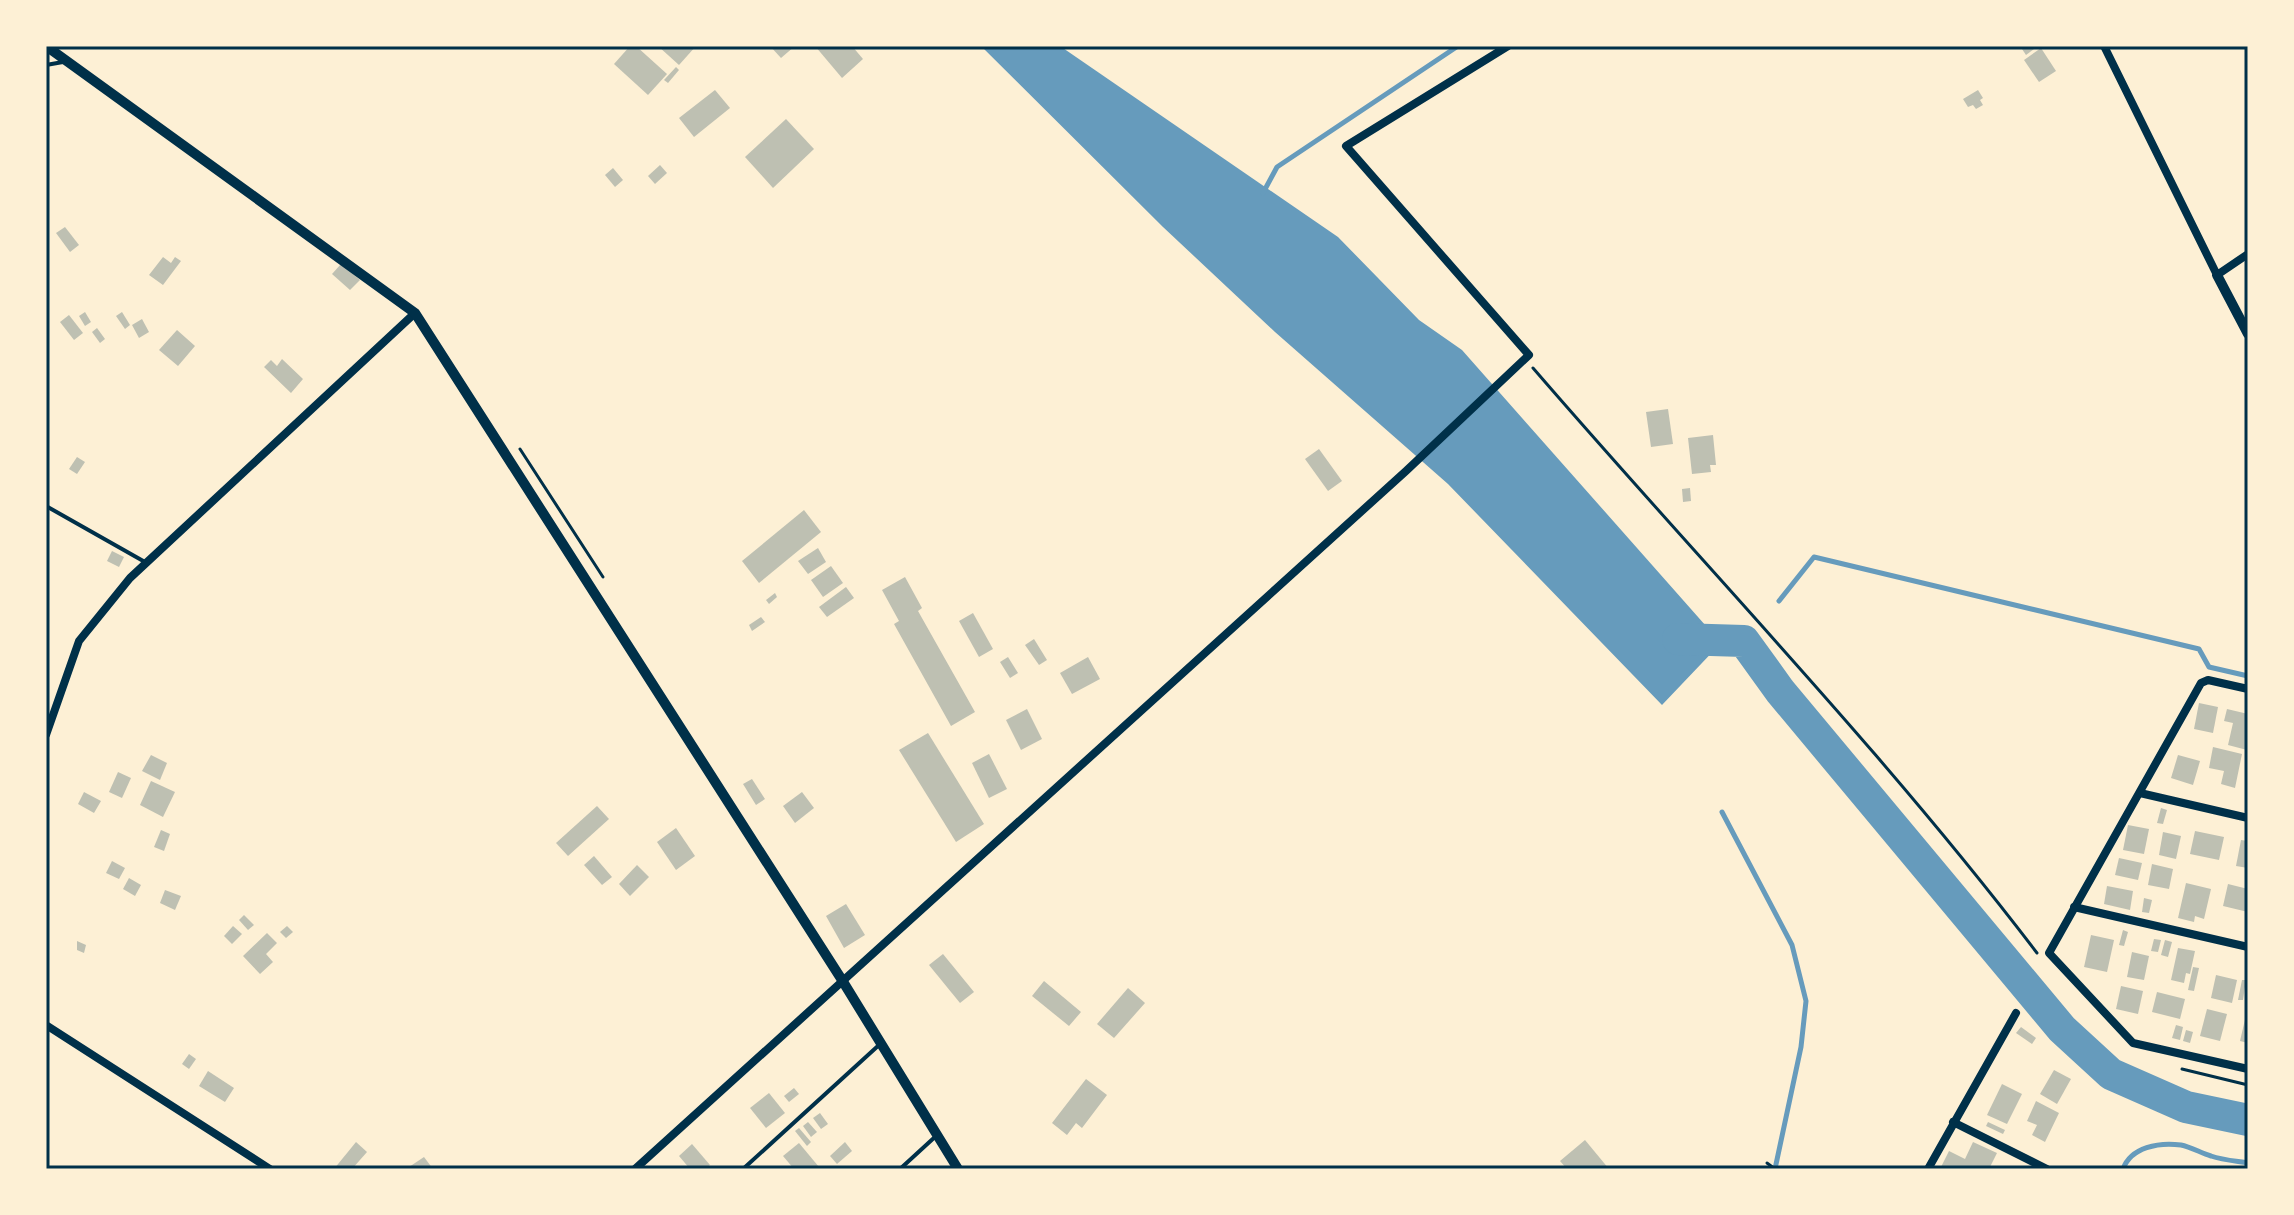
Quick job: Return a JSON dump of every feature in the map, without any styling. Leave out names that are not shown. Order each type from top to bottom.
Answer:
[{"type":"street","points":[[46,46],[415,313],[842,980],[958,1169]]},
{"type":"street","points":[[635,1169],[1406,471],[1529,355],[1346,146],[1508,46]]},
{"type":"street","points":[[2104,46],[2248,334]]},
{"type":"street","points":[[2217,275],[2248,254]]},
{"type":"street","points":[[46,735],[79,641],[130,578],[415,313]]},
{"type":"street","points":[[2248,689],[2208,680],[2201,683],[2049,953],[2133,1043],[2248,1069]]},
{"type":"street","points":[[2140,793],[2248,818]]},
{"type":"street","points":[[2074,907],[2248,947]]},
{"type":"street","points":[[1928,1169],[2016,1013]]},
{"type":"street","points":[[46,1025],[270,1169]]},
{"type":"street","points":[[1953,1122],[2047,1169]]},
{"type":"lane","points":[[46,65],[69,61]]},
{"type":"lane","points":[[46,506],[146,562]]},
{"type":"lane","points":[[743,1169],[881,1043]]},
{"type":"lane","points":[[900,1169],[938,1135]]},
{"type":"path","points":[[1525,360],[1652,506],[1763,625],[1932,824],[2041,959]]},
{"type":"path","points":[[520,448],[603,577]]},
{"type":"path","points":[[2172,1066],[2248,1085]]},
{"type":"path","points":[[1767,1163],[1775,1169]]},
{"type":"water","points":[[981,46],[1060,46],[1338,237],[1419,320],[1462,350],[1721,643],[1662,705],[1448,484],[1275,332],[1163,227]]},
{"type":"building","points":[[630,46],[636,46],[667,74],[648,95],[614,64]]},
{"type":"building","points":[[658,46],[696,46],[679,65]]},
{"type":"building","points":[[770,46],[795,46],[781,58]]},
{"type":"building","points":[[815,46],[852,46],[863,59],[842,78]]},
{"type":"building","points":[[2020,46],[2038,46],[2026,55]]},
{"type":"building","points":[[2041,48],[2056,71],[2039,82],[2024,60]]},
{"type":"building","points":[[676,67],[679,70],[668,83],[664,80]]},
{"type":"building","points":[[715,90],[730,108],[694,137],[679,118]]},
{"type":"building","points":[[1978,90],[1983,105],[1976,109],[1973,105],[1968,107],[1963,99]]},
{"type":"building","points":[[786,119],[814,149],[773,188],[745,157]]},
{"type":"building","points":[[660,165],[667,173],[655,184],[648,176]]},
{"type":"building","points":[[613,168],[623,180],[615,187],[605,175]]},
{"type":"building","points":[[65,227],[79,245],[70,252],[56,233]]},
{"type":"building","points":[[163,257],[171,263],[175,257],[181,261],[163,285],[149,275]]},
{"type":"building","points":[[341,264],[360,280],[350,290],[332,274]]},
{"type":"building","points":[[85,312],[91,322],[85,326],[79,316]]},
{"type":"building","points":[[122,312],[130,325],[125,329],[116,316]]},
{"type":"building","points":[[69,315],[83,333],[74,340],[60,322]]},
{"type":"building","points":[[142,319],[149,332],[139,338],[132,325]]},
{"type":"building","points":[[97,328],[105,339],[100,343],[92,332]]},
{"type":"building","points":[[177,330],[195,346],[178,366],[159,350]]},
{"type":"building","points":[[282,359],[303,379],[291,393],[264,367],[271,360],[277,366]]},
{"type":"building","points":[[1668,409],[1673,444],[1651,447],[1646,412]]},
{"type":"building","points":[[1713,435],[1716,465],[1710,465],[1711,472],[1692,474],[1688,438]]},
{"type":"building","points":[[1319,449],[1342,481],[1328,491],[1305,459]]},
{"type":"building","points":[[77,457],[85,462],[77,474],[69,469]]},
{"type":"building","points":[[1690,488],[1691,501],[1683,502],[1682,489]]},
{"type":"building","points":[[804,510],[821,532],[759,583],[742,561]]},
{"type":"building","points":[[818,548],[826,562],[808,574],[798,561]]},
{"type":"building","points":[[112,551],[124,557],[119,567],[107,561]]},
{"type":"building","points":[[831,566],[843,583],[823,597],[811,580]]},
{"type":"building","points":[[905,577],[922,608],[918,611],[975,712],[951,726],[894,624],[899,621],[882,590]]},
{"type":"building","points":[[846,587],[854,598],[827,617],[819,607]]},
{"type":"building","points":[[775,593],[777,597],[769,604],[766,600]]},
{"type":"building","points":[[973,613],[993,649],[979,657],[959,621]]},
{"type":"building","points":[[761,617],[765,622],[752,631],[749,625]]},
{"type":"building","points":[[1034,639],[1047,660],[1039,665],[1025,645]]},
{"type":"building","points":[[1008,657],[1018,673],[1010,678],[1000,662]]},
{"type":"building","points":[[1088,657],[1100,679],[1072,694],[1060,673]]},
{"type":"building","points":[[2199,703],[2218,707],[2213,733],[2194,729]]},
{"type":"building","points":[[1027,709],[1042,739],[1021,750],[1006,720]]},
{"type":"building","points":[[2227,709],[2248,714],[2247,750],[2228,745],[2233,723],[2224,721]]},
{"type":"building","points":[[928,733],[984,824],[956,842],[899,750]]},
{"type":"building","points":[[2213,747],[2242,754],[2235,788],[2221,784],[2224,771],[2209,768]]},
{"type":"building","points":[[989,754],[1007,789],[989,798],[972,763]]},
{"type":"building","points":[[151,755],[167,763],[160,780],[142,771]]},
{"type":"building","points":[[2178,755],[2200,761],[2193,785],[2171,778]]},
{"type":"building","points":[[118,772],[131,778],[122,798],[109,792]]},
{"type":"building","points":[[752,779],[765,799],[756,805],[743,784]]},
{"type":"building","points":[[151,781],[175,792],[163,817],[140,805]]},
{"type":"building","points":[[84,792],[101,801],[94,813],[78,804]]},
{"type":"building","points":[[802,792],[814,808],[795,823],[783,806]]},
{"type":"building","points":[[597,806],[609,819],[568,856],[556,843]]},
{"type":"building","points":[[2161,808],[2167,810],[2163,824],[2157,823]]},
{"type":"building","points":[[2128,825],[2149,829],[2144,854],[2123,850]]},
{"type":"building","points":[[676,828],[695,856],[676,870],[657,842]]},
{"type":"building","points":[[161,830],[170,834],[164,851],[154,847]]},
{"type":"building","points":[[2195,831],[2224,837],[2219,860],[2190,854]]},
{"type":"building","points":[[2163,832],[2181,836],[2176,859],[2159,855]]},
{"type":"building","points":[[2241,840],[2248,841],[2248,868],[2236,866]]},
{"type":"building","points":[[594,856],[612,877],[602,885],[584,865]]},
{"type":"building","points":[[2119,858],[2142,863],[2138,880],[2115,875]]},
{"type":"building","points":[[112,861],[125,868],[119,879],[106,873]]},
{"type":"building","points":[[2152,864],[2173,869],[2169,889],[2148,885]]},
{"type":"building","points":[[637,865],[649,877],[630,896],[619,884]]},
{"type":"building","points":[[129,878],[141,885],[135,896],[123,889]]},
{"type":"building","points":[[2186,883],[2211,889],[2204,919],[2195,916],[2194,922],[2178,918]]},
{"type":"building","points":[[2228,884],[2248,889],[2248,912],[2223,906]]},
{"type":"building","points":[[2107,886],[2133,891],[2130,910],[2104,904]]},
{"type":"building","points":[[165,890],[181,896],[175,910],[160,903]]},
{"type":"building","points":[[2144,898],[2152,900],[2149,913],[2142,912]]},
{"type":"building","points":[[846,904],[865,935],[844,948],[826,916]]},
{"type":"building","points":[[244,915],[254,925],[248,930],[239,920]]},
{"type":"building","points":[[233,926],[242,934],[232,944],[224,936]]},
{"type":"building","points":[[287,926],[293,932],[286,938],[280,932]]},
{"type":"building","points":[[2123,930],[2128,932],[2124,946],[2119,945]]},
{"type":"building","points":[[267,933],[277,943],[266,954],[273,962],[260,974],[243,956]]},
{"type":"building","points":[[2091,935],[2114,940],[2107,972],[2084,967]]},
{"type":"building","points":[[2154,939],[2161,940],[2158,952],[2151,951]]},
{"type":"building","points":[[2165,940],[2172,942],[2168,957],[2161,955]]},
{"type":"building","points":[[77,941],[86,945],[84,953],[77,950]]},
{"type":"building","points":[[2178,948],[2195,951],[2190,974],[2186,973],[2184,983],[2171,980]]},
{"type":"building","points":[[2132,952],[2149,956],[2144,980],[2127,977]]},
{"type":"building","points":[[943,954],[974,992],[960,1003],[929,965]]},
{"type":"building","points":[[2193,967],[2199,968],[2194,991],[2188,990]]},
{"type":"building","points":[[2216,975],[2237,980],[2232,1003],[2211,998]]},
{"type":"building","points":[[2242,980],[2246,980],[2243,1000],[2238,1000]]},
{"type":"building","points":[[1044,981],[1081,1012],[1069,1026],[1032,996]]},
{"type":"building","points":[[2121,986],[2143,991],[2138,1014],[2116,1009]]},
{"type":"building","points":[[1128,988],[1145,1003],[1114,1038],[1097,1024]]},
{"type":"building","points":[[2157,992],[2185,999],[2180,1019],[2152,1012]]},
{"type":"building","points":[[2207,1009],[2227,1014],[2220,1041],[2200,1036]]},
{"type":"building","points":[[2248,1011],[2248,1043],[2240,1041]]},
{"type":"building","points":[[2176,1025],[2183,1027],[2180,1040],[2172,1038]]},
{"type":"building","points":[[2021,1027],[2036,1038],[2032,1044],[2016,1033]]},
{"type":"building","points":[[2186,1030],[2193,1032],[2190,1043],[2183,1041]]},
{"type":"building","points":[[189,1054],[196,1059],[189,1069],[182,1064]]},
{"type":"building","points":[[2054,1070],[2071,1079],[2057,1104],[2040,1094]]},
{"type":"building","points":[[208,1071],[234,1088],[225,1102],[199,1086]]},
{"type":"building","points":[[1086,1079],[1107,1095],[1082,1128],[1076,1123],[1067,1135],[1052,1123]]},
{"type":"building","points":[[2002,1084],[2022,1094],[2007,1124],[1987,1115]]},
{"type":"building","points":[[794,1088],[799,1094],[789,1102],[784,1096]]},
{"type":"building","points":[[769,1093],[785,1113],[766,1128],[750,1108]]},
{"type":"building","points":[[2036,1101],[2059,1113],[2045,1142],[2032,1135],[2037,1125],[2027,1121]]},
{"type":"building","points":[[820,1113],[828,1124],[821,1129],[813,1118]]},
{"type":"building","points":[[808,1122],[817,1132],[811,1137],[803,1126]]},
{"type":"building","points":[[1988,1122],[2005,1130],[2003,1134],[1986,1126]]},
{"type":"building","points":[[799,1128],[811,1142],[807,1146],[795,1131]]},
{"type":"building","points":[[1585,1140],[1609,1169],[1567,1169],[1560,1161]]},
{"type":"building","points":[[356,1142],[367,1152],[352,1169],[334,1169]]},
{"type":"building","points":[[845,1142],[852,1151],[837,1164],[830,1156]]},
{"type":"building","points":[[1973,1142],[1997,1153],[1989,1169],[1940,1169],[1949,1151],[1965,1159]]},
{"type":"building","points":[[799,1143],[819,1167],[794,1169],[783,1156]]},
{"type":"building","points":[[692,1144],[710,1165],[705,1169],[690,1169],[679,1156]]},
{"type":"building","points":[[424,1157],[433,1169],[406,1169]]},
{"type":"waterway","points":[[1263,193],[1277,167],[1458,46]]},
{"type":"waterway","points":[[1779,601],[1814,557],[2199,649],[2209,667],[2248,676]]},
{"type":"waterway","points":[[1678,639],[1744,641],[1780,691],[2062,1029],[2111,1074],[2186,1107],[2248,1120]]},
{"type":"waterway","points":[[1722,812],[1792,945],[1806,1001],[1801,1047],[1775,1169]]},
{"type":"waterway","points":[[2123,1169],[2139,1151],[2164,1144],[2181,1145],[2216,1157],[2248,1163]]}]
